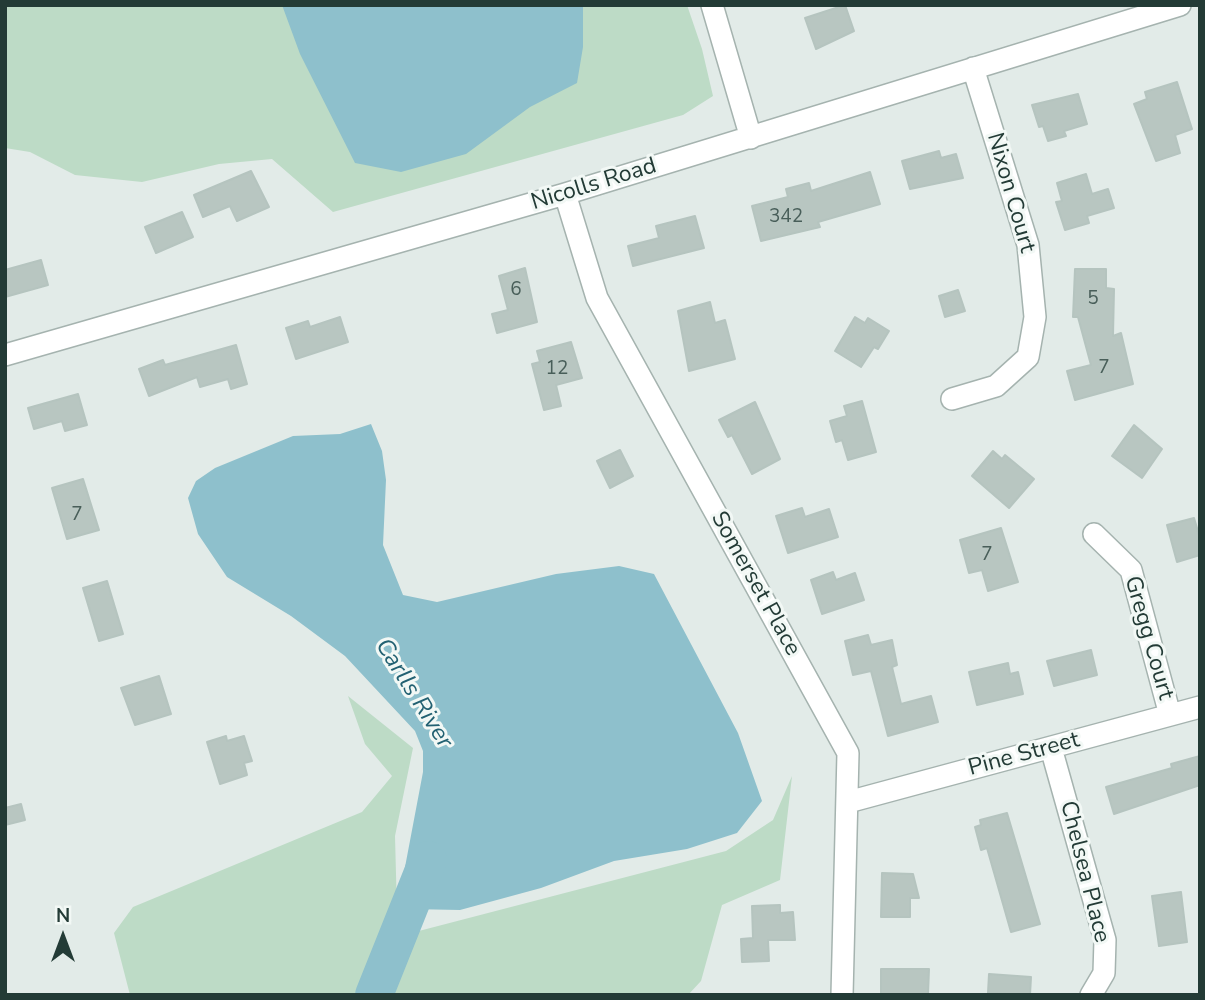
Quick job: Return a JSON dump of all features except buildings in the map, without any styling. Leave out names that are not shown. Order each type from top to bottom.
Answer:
[{"type":"street","points":[[712,5],[751,138]]},
{"type":"street","name":"Nicolls Road","points":[[5,355],[565,194],[1180,5]]},
{"type":"street","name":"Nixon Court","points":[[952,399],[996,386],[1028,357],[1035,317],[1028,245],[973,68]]},
{"type":"street","name":"Somerset Place","points":[[565,194],[597,298],[848,753],[842,995]]},
{"type":"street","name":"Gregg Court","points":[[1094,534],[1131,570],[1170,715]]},
{"type":"street","name":"Pine Street","points":[[848,802],[1200,707]]},
{"type":"street","name":"Chelsea Place","points":[[1051,748],[1105,940],[1104,973],[1091,995]]},
{"type":"green space","points":[[5,5],[687,5],[702,49],[713,96],[683,115],[333,212],[272,159],[219,164],[142,182],[75,175],[30,152],[5,148]]},
{"type":"green space","points":[[348,696],[413,748],[395,836],[397,912],[389,931],[415,932],[726,851],[773,820],[792,776],[780,880],[722,905],[701,981],[688,995],[130,995],[114,933],[133,907],[362,812],[392,776],[365,744]]},
{"type":"water","points":[[282,5],[583,5],[583,47],[577,83],[530,107],[466,154],[401,172],[355,163],[300,54]]},
{"type":"water","name":"Carlls River","points":[[371,424],[382,451],[386,480],[383,545],[403,595],[437,602],[556,574],[619,566],[654,574],[738,733],[762,801],[737,833],[687,849],[614,861],[541,888],[460,910],[409,909],[402,883],[423,772],[423,751],[415,731],[345,656],[291,616],[227,577],[198,534],[188,498],[196,481],[215,468],[293,436],[340,434]]},
{"type":"waterway","points":[[374,995],[428,860]]}]
